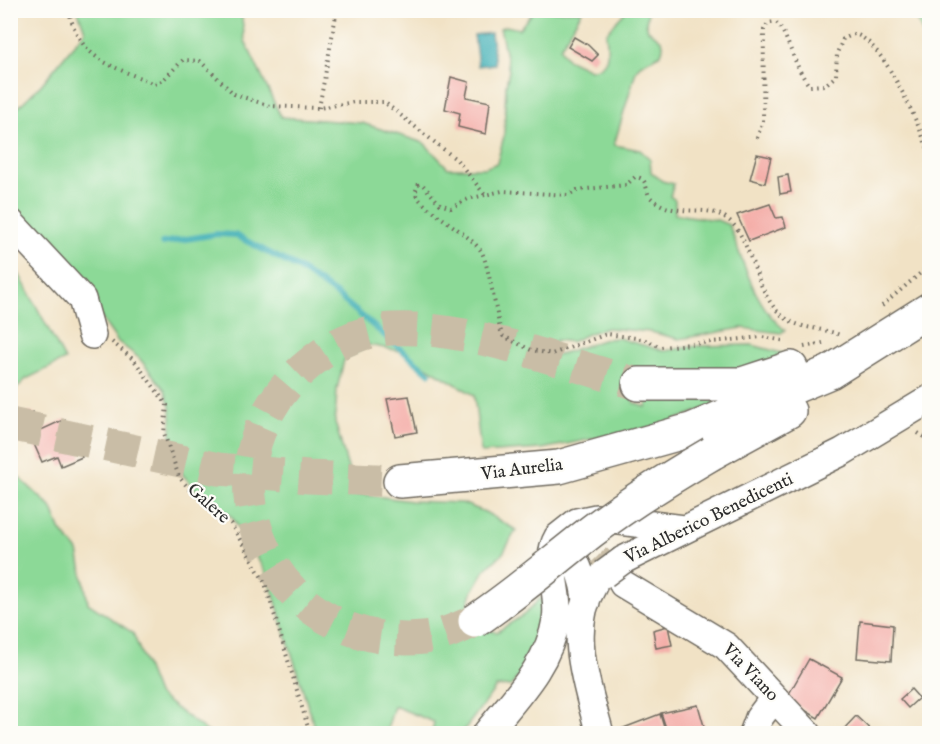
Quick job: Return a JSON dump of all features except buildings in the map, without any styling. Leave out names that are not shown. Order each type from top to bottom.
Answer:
[{"type":"highway","points":[[639,384],[742,384],[773,376],[930,309]]},
{"type":"highway","points":[[475,621],[512,597],[593,531],[658,485],[712,453],[850,379],[896,346],[930,309]]},
{"type":"highway","name":"Via Aurelia","points":[[400,481],[559,467],[642,445],[737,413],[830,372],[930,309]]},
{"type":"street","points":[[10,222],[82,299],[92,335]]},
{"type":"street","name":"Via Alberico Benedicenti","points":[[600,734],[581,652],[581,624],[591,588],[684,529],[842,452],[930,399]]},
{"type":"street","points":[[486,734],[534,674],[552,636],[557,617],[552,558],[558,537],[577,522],[596,518],[684,529]]},
{"type":"street","points":[[558,537],[566,545],[581,576],[586,602]]},
{"type":"street","name":"Via Viano","points":[[617,573],[726,646],[808,734]]},
{"type":"street","points":[[753,734],[759,718],[774,698]]},
{"type":"path","points":[[69,10],[79,39],[89,54],[99,62],[118,67],[153,84],[162,81],[183,60],[200,61],[219,77],[228,89],[245,99],[270,106],[319,108],[354,102],[384,102],[458,160],[485,195]]},
{"type":"path","points":[[319,108],[337,10]]},
{"type":"path","points":[[757,138],[763,121],[764,30],[768,22],[775,22],[783,27],[793,60],[810,86],[825,85],[836,76],[837,53],[843,39],[854,34],[867,39],[876,49],[912,113],[930,154]]},
{"type":"path","points":[[790,342],[762,337],[661,347],[642,339],[607,334],[552,354],[531,350],[511,340],[500,329],[482,252],[457,228],[419,200],[415,193],[418,185],[422,184],[440,204],[451,208],[468,199],[502,191],[568,195],[577,190],[626,184],[635,177],[641,177],[646,181],[649,196],[657,204],[667,209],[715,213],[726,218],[741,237],[764,292],[782,316],[796,325],[824,328],[841,335]]},
{"type":"path","points":[[875,312],[930,265]]},
{"type":"path","points":[[833,339],[849,330]]},
{"type":"path","name":"Galere","points":[[92,335],[105,337],[134,360],[167,405],[164,434],[178,477],[192,492],[231,524],[265,583],[310,734]]},
{"type":"path","points":[[797,345],[804,347],[826,342]]},
{"type":"path","points":[[917,433],[930,441]]},
{"type":"green space","points":[[78,11],[241,11],[245,41],[281,117],[362,123],[424,143],[448,168],[485,168],[497,163],[504,136],[506,85],[509,71],[500,28],[506,26],[519,29],[534,11],[582,11],[560,48],[567,59],[590,70],[602,65],[605,61],[607,56],[606,33],[626,11],[648,11],[646,23],[648,30],[661,39],[663,49],[661,54],[640,65],[636,71],[614,145],[640,150],[650,159],[651,172],[662,181],[674,184],[670,196],[675,200],[675,214],[717,220],[729,225],[757,295],[774,320],[785,330],[781,333],[742,328],[679,339],[651,332],[607,328],[571,342],[556,340],[551,357],[606,339],[618,338],[664,351],[697,346],[752,345],[800,358],[628,391],[634,403],[646,407],[649,397],[678,401],[737,397],[661,425],[542,449],[481,453],[474,395],[400,351],[369,345],[344,360],[337,389],[335,422],[355,493],[411,501],[462,503],[485,512],[516,530],[503,553],[485,570],[472,592],[465,615],[485,630],[497,632],[525,614],[540,598],[547,605],[539,637],[517,678],[511,686],[496,687],[462,733],[432,733],[434,722],[394,706],[386,733],[316,733],[268,576],[232,517],[200,494],[182,474],[171,443],[171,410],[165,390],[139,358],[117,341],[48,241],[16,213],[12,200],[10,115],[41,85],[85,31]]},
{"type":"green space","points":[[913,11],[929,11],[929,48]]},
{"type":"green space","points":[[11,259],[65,360],[26,379],[11,394]]},
{"type":"green space","points":[[10,469],[51,507],[61,531],[78,551],[88,603],[133,633],[157,694],[209,733],[11,733]]},
{"type":"water","points":[[491,33],[495,64],[478,66],[474,35]]},
{"type":"waterway","points":[[162,243],[217,234],[235,235],[298,268],[337,295],[429,373]]},
{"type":"tunnel","points":[[475,621],[444,634],[424,638],[370,635],[325,617],[289,587],[263,548],[251,504],[252,457],[269,411],[303,369],[322,354],[356,336],[392,329],[422,329],[485,339],[639,384]]},
{"type":"tunnel","points":[[10,424],[218,469],[308,477],[400,481]]},
{"type":"tunnel","points":[[568,528],[623,584]]}]
